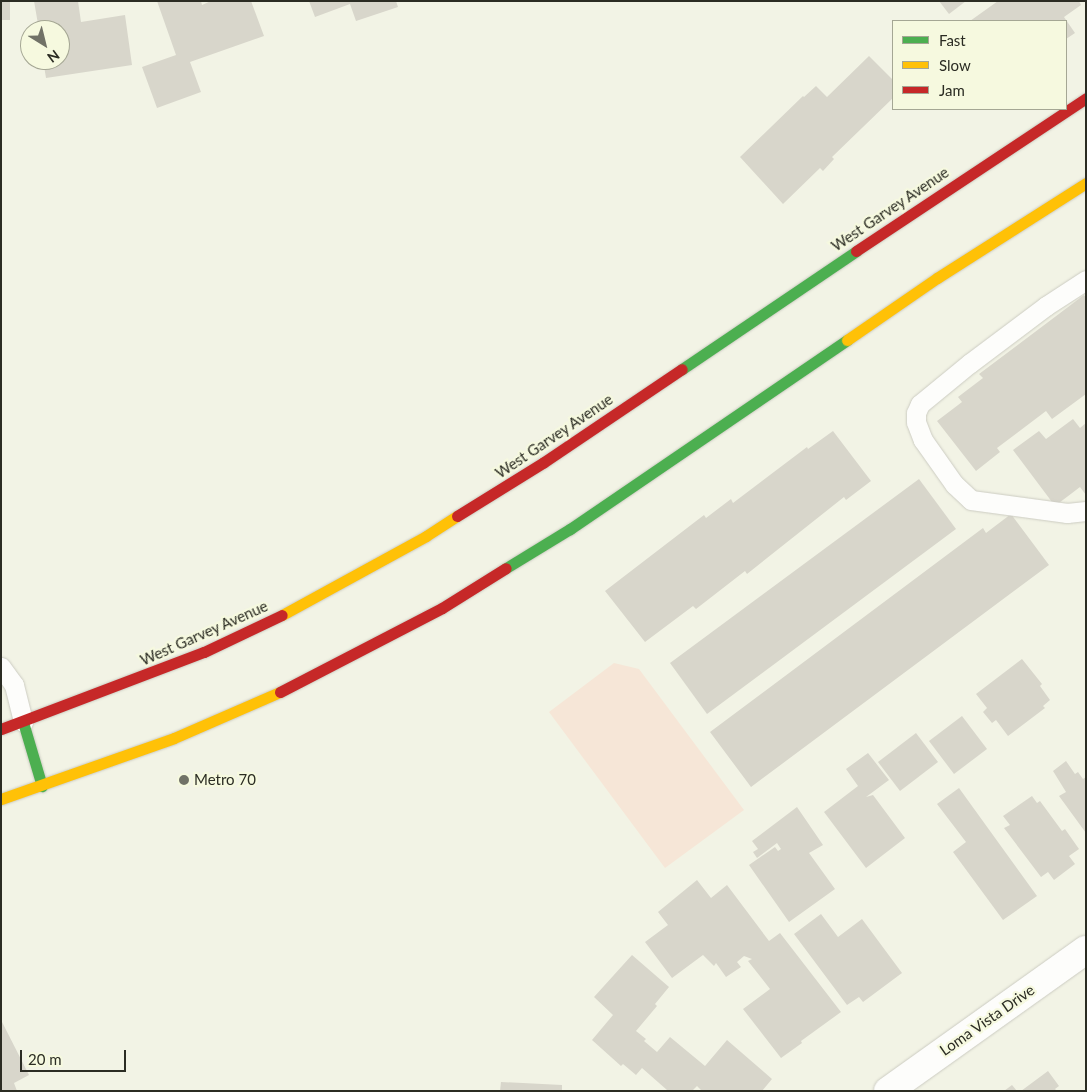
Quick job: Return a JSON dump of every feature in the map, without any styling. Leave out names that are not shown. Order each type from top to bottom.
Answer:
[{"type":"main road","name":"West Garvey Avenue","points":[[1,729],[204,652],[291,610],[426,536],[544,462],[987,162],[1086,98]]},
{"type":"main road","points":[[1,799],[174,738],[270,697],[351,658],[442,608],[570,529],[937,278],[1086,182]]},
{"type":"main road","points":[[23,722],[42,786]]},
{"type":"street","name":"Loma Vista Drive","points":[[888,1091],[1083,957]]},
{"type":"lane","points":[[1086,280],[1046,306],[970,363],[920,404],[916,413],[916,422],[923,440],[954,484],[971,500],[1067,513],[1086,511]]},
{"type":"lane","points":[[1,667],[14,685],[23,722]]},
{"type":"shaded area","points":[[614,663],[639,669],[744,810],[665,868],[549,712]]},
{"type":"building","points":[[1,1],[10,1],[10,20],[1,20]]},
{"type":"building","points":[[34,1],[78,1],[81,22],[125,15],[132,65],[46,78],[45,70],[70,70],[70,20],[37,20]]},
{"type":"building","points":[[157,1],[201,1],[202,5],[211,1],[251,1],[264,36],[190,62],[201,92],[157,108],[142,67],[176,55]]},
{"type":"building","points":[[309,1],[396,1],[398,7],[356,21],[350,4],[315,17]]},
{"type":"building","points":[[939,1],[966,1],[949,14]]},
{"type":"building","points":[[998,1],[1079,1],[1081,5],[1064,17],[1066,20],[971,20]]},
{"type":"building","points":[[1067,21],[1075,33],[1067,38]]},
{"type":"building","points":[[869,56],[892,79],[892,99],[832,157],[834,159],[823,171],[820,168],[783,204],[740,157],[803,96],[816,86],[827,97]]},
{"type":"building","points":[[1084,295],[1086,298],[1086,394],[1052,419],[1046,411],[997,448],[1000,452],[976,471],[937,421],[962,402],[958,397],[983,378],[979,374]]},
{"type":"building","points":[[1073,419],[1080,428],[1086,423],[1086,495],[1080,487],[1055,506],[1013,450],[1039,431],[1046,439]]},
{"type":"building","points":[[833,431],[871,481],[846,500],[844,497],[747,574],[745,571],[696,609],[693,606],[645,642],[605,591],[704,515],[706,518],[731,499],[733,503],[807,447],[808,449]]},
{"type":"building","points":[[919,479],[956,529],[707,714],[670,663]]},
{"type":"building","points":[[1011,514],[1049,565],[751,787],[710,732],[983,528],[986,533]]},
{"type":"building","points":[[1022,659],[1042,684],[1040,686],[1050,700],[1043,706],[1045,708],[1008,736],[996,720],[992,723],[983,712],[987,708],[976,694]]},
{"type":"building","points":[[962,716],[987,749],[954,774],[929,741]]},
{"type":"building","points":[[916,733],[938,762],[900,791],[878,762]]},
{"type":"building","points":[[868,753],[889,780],[866,797],[873,795],[905,838],[866,868],[824,812],[858,786],[846,769]]},
{"type":"building","points":[[1066,761],[1075,774],[1078,772],[1083,779],[1086,777],[1086,833],[1059,796],[1066,792],[1053,771]]},
{"type":"building","points":[[959,788],[1037,896],[1003,920],[953,852],[966,842],[937,804]]},
{"type":"building","points":[[1032,796],[1037,803],[1040,801],[1062,831],[1065,829],[1079,849],[1069,856],[1075,864],[1054,880],[1048,872],[1041,877],[1004,828],[1010,825],[1003,816]]},
{"type":"building","points":[[797,807],[823,845],[809,853],[835,889],[789,922],[749,865],[775,847],[778,851],[781,849],[777,843],[757,858],[753,852],[758,849],[752,841]]},
{"type":"building","points":[[697,880],[711,898],[727,885],[769,941],[780,933],[841,1012],[781,1058],[743,1009],[770,989],[748,961],[752,959],[744,956],[737,962],[741,967],[726,977],[716,963],[714,966],[703,955],[672,978],[645,942],[668,925],[658,912]]},
{"type":"building","points":[[821,914],[838,937],[862,919],[902,973],[863,1002],[859,997],[847,1005],[794,934]]},
{"type":"building","points":[[632,955],[669,987],[655,1004],[657,1006],[636,1031],[646,1039],[644,1041],[657,1052],[670,1037],[705,1066],[727,1040],[772,1079],[762,1091],[702,1091],[697,1086],[692,1091],[667,1090],[642,1068],[636,1075],[623,1064],[621,1066],[592,1040],[613,1015],[594,997]]},
{"type":"building","points":[[1,1020],[29,1075],[14,1083],[17,1091],[1,1091]]},
{"type":"building","points":[[1048,1071],[1059,1086],[1055,1089],[1057,1091],[1021,1091]]},
{"type":"building","points":[[501,1082],[562,1085],[562,1091],[500,1091]]},
{"type":"building","points":[[1012,1085],[1017,1091],[1004,1091]]},
{"type":"traffic: fast","points":[[682,369],[856,251]]},
{"type":"traffic: fast","points":[[506,568],[570,529],[847,340]]},
{"type":"traffic: fast","points":[[23,722],[42,786]]},
{"type":"traffic: slow","points":[[847,340],[937,278],[1086,183]]},
{"type":"traffic: slow","points":[[282,615],[426,536],[457,516]]},
{"type":"traffic: slow","points":[[1,799],[174,738],[280,692]]},
{"type":"traffic: jam","points":[[856,251],[1086,98]]},
{"type":"traffic: jam","points":[[457,516],[544,462],[682,369]]},
{"type":"traffic: jam","points":[[280,692],[442,608],[506,568]]},
{"type":"traffic: jam","points":[[1,729],[204,652],[282,615]]},
{"type":"place","name":"Metro 70","points":[[184,780]]}]
